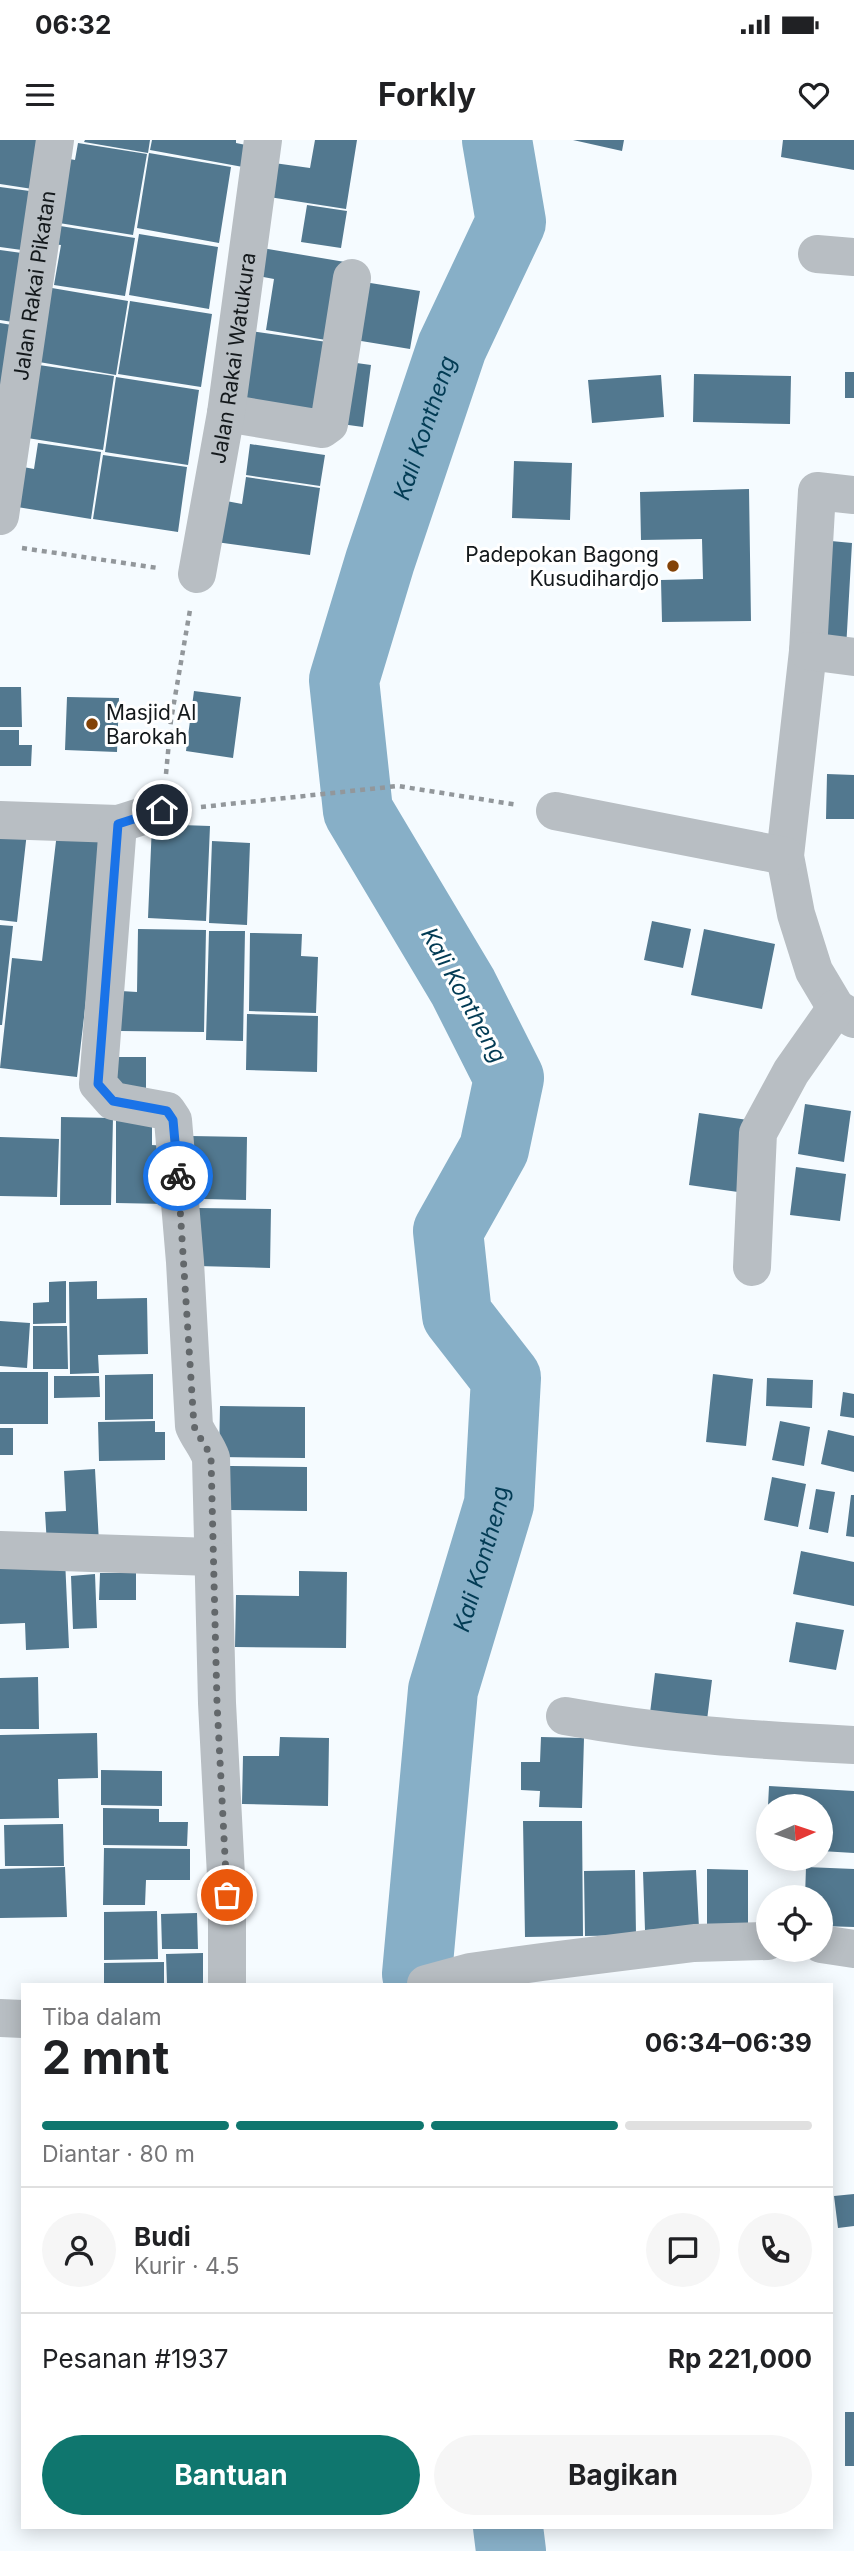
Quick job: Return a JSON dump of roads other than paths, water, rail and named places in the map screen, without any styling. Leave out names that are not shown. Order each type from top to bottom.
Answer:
[{"type":"street","name":"Jalan Rakai Pikatan","points":[[7,531],[55,140]]},
{"type":"street","name":"Jalan Rakai Watukura","points":[[197,574],[226,412],[263,140]]},
{"type":"street","points":[[226,412],[322,429],[329,424],[352,278]]},
{"type":"street","points":[[752,1267],[758,1133],[791,1072],[845,1014],[814,971],[796,914],[785,856],[808,651],[817,491],[854,495]]},
{"type":"street","points":[[808,651],[854,657]]},
{"type":"street","points":[[0,820],[118,824],[162,810]]},
{"type":"street","points":[[555,811],[785,856]]},
{"type":"street","points":[[118,824],[98,1084],[113,1101],[167,1111],[173,1120],[185,1262],[194,1426],[199,1437],[208,1446],[211,1458],[212,1557],[227,1895],[227,1983]]},
{"type":"street","points":[[0,1550],[212,1557]]},
{"type":"street","points":[[565,1716],[632,1729],[728,1739],[854,1745]]},
{"type":"street","points":[[430,1983],[470,1972],[694,1943],[756,1941]]},
{"type":"street","points":[[833,1946],[854,1949]]},
{"type":"street","points":[[0,2018],[21,2018]]},
{"type":"waterway","name":"Kali Kontheng","points":[[419,1983],[417,1974],[443,1690],[499,1504],[506,1378],[457,1315],[448,1231],[494,1149],[509,1078],[463,987],[358,811],[344,680],[380,561],[452,347],[511,222],[497,140]]},
{"type":"waterway","name":"Kali Kontheng","points":[[508,2529],[511,2551]]},
{"type":"place","name":"Padepokan Bagong Kusudihardjo","points":[[673,566]]},
{"type":"place","name":"Masjid Al Barokah","points":[[92,724]]}]
